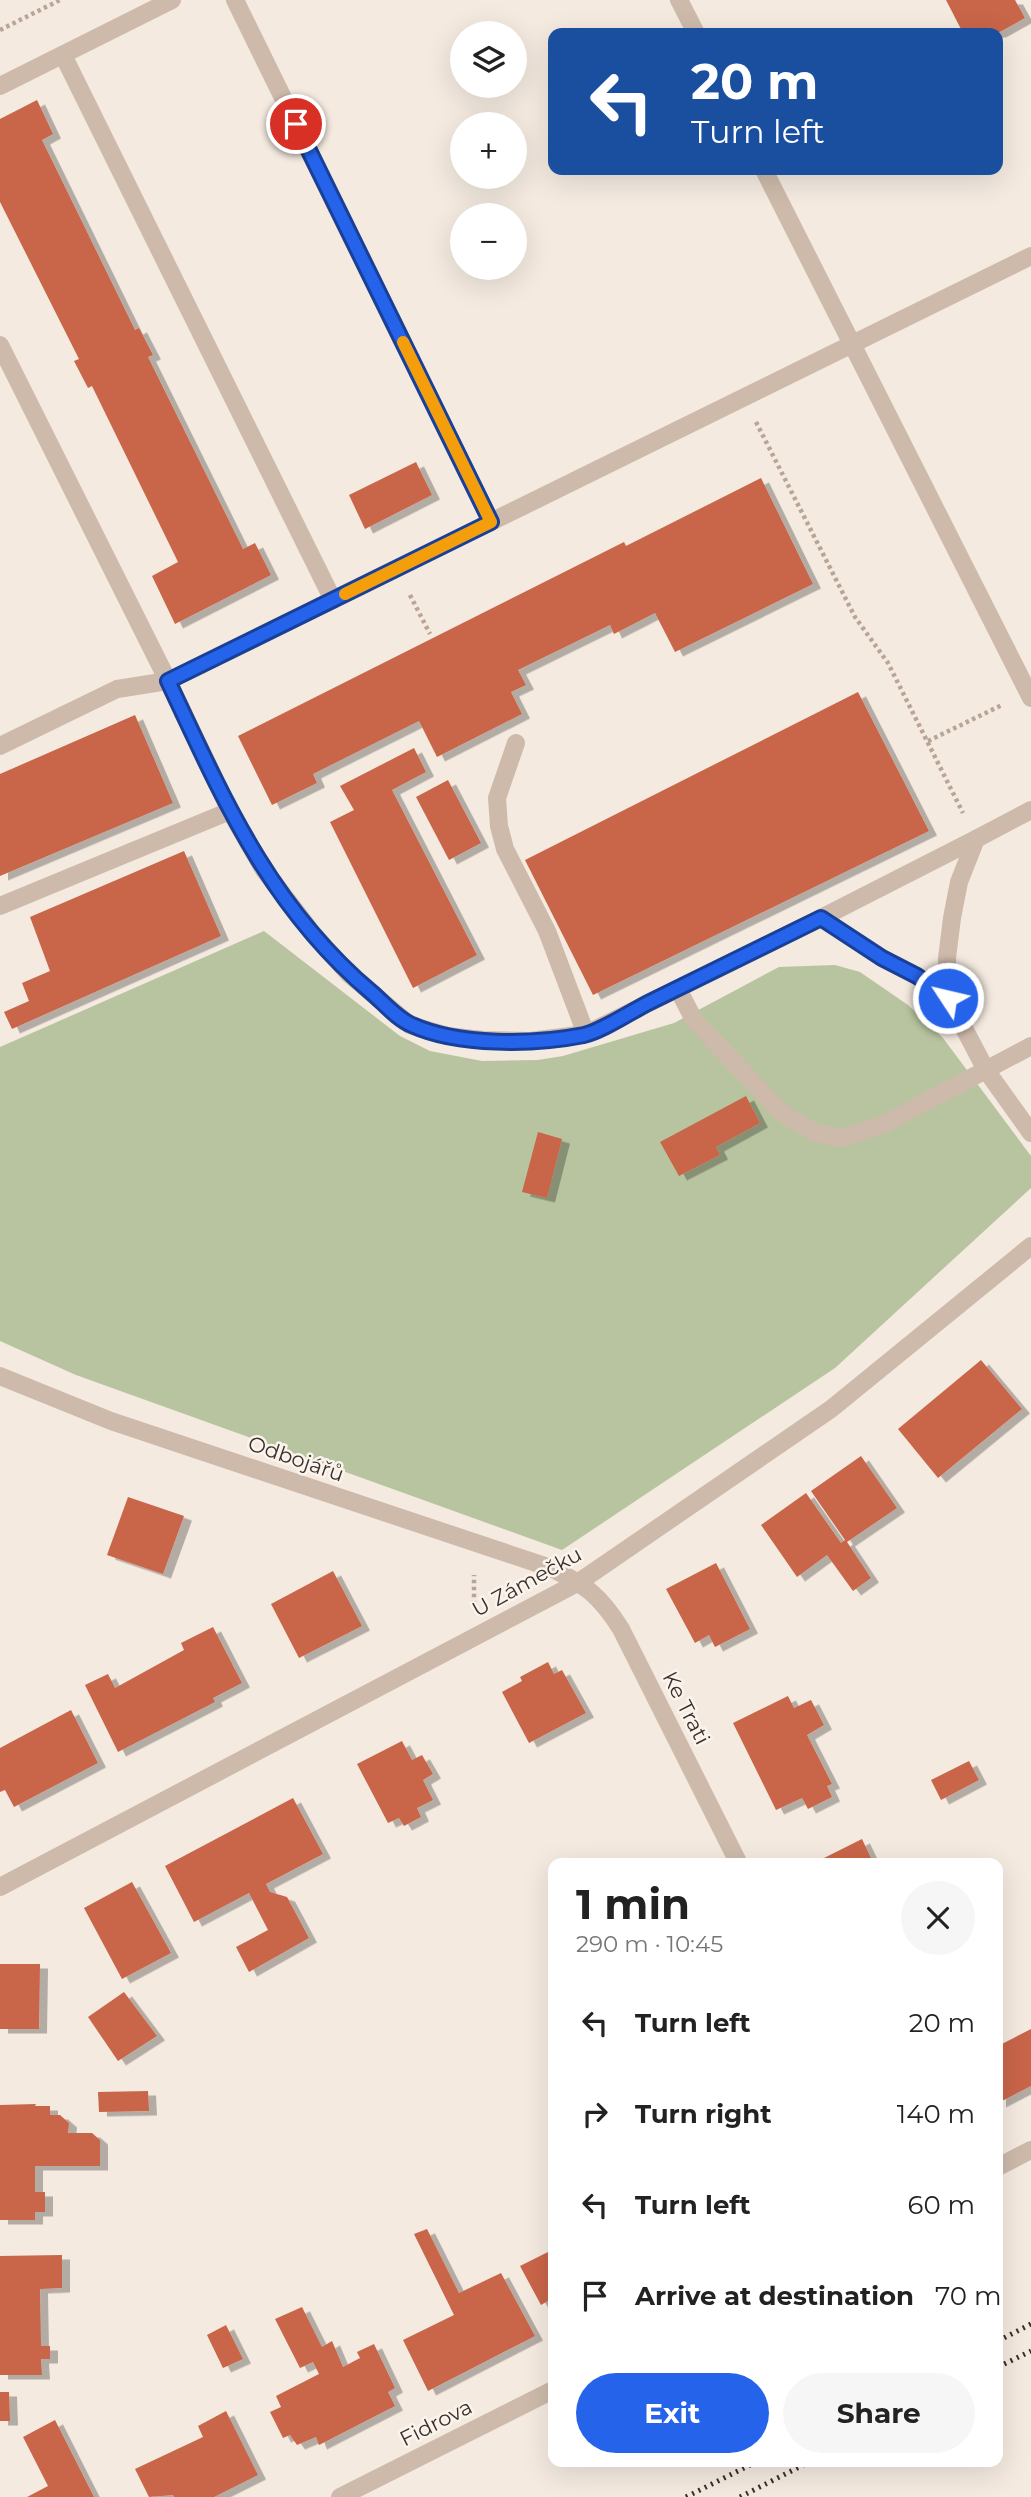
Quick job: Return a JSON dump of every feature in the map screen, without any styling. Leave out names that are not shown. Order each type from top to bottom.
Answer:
[{"type":"street","points":[[0,86],[172,0]]},
{"type":"street","points":[[235,0],[491,522]]},
{"type":"street","points":[[679,0],[693,28]]},
{"type":"street","points":[[63,55],[333,600]]},
{"type":"street","points":[[767,175],[1030,695]]},
{"type":"street","points":[[0,746],[117,689],[168,681],[1031,256]]},
{"type":"street","points":[[0,345],[230,811],[264,870],[314,935],[349,974],[410,1025],[447,1036],[482,1040],[530,1041],[586,1034],[1031,810]]},
{"type":"street","points":[[516,743],[497,798],[499,826],[505,849],[547,931],[586,1034]]},
{"type":"street","points":[[0,906],[230,811]]},
{"type":"street","points":[[976,839],[959,881],[952,918],[947,958],[948,998],[986,1070],[1031,1133]]},
{"type":"street","points":[[821,918],[948,998]]},
{"type":"street","points":[[678,989],[694,1020],[782,1113],[815,1133],[843,1138],[884,1124],[1031,1046]]},
{"type":"street","name":"U Zámečku","points":[[0,1887],[579,1582],[831,1409],[1031,1246]]},
{"type":"street","name":"Odbojářů","points":[[0,1376],[111,1421],[551,1568],[579,1582]]},
{"type":"street","name":"Ke Trati","points":[[579,1582],[605,1603],[621,1629],[736,1858]]},
{"type":"street","points":[[1003,2164],[1031,2150]]},
{"type":"street","name":"Fidrova","points":[[340,2497],[548,2393]]},
{"type":"path","points":[[0,30],[60,0]]},
{"type":"path","points":[[743,396],[855,617],[888,663],[976,839]]},
{"type":"path","points":[[397,568],[430,634]]},
{"type":"path","points":[[928,741],[1030,695]]},
{"type":"path","points":[[462,1608],[474,1602],[475,1576],[463,1571]]},
{"type":"green space","points":[[264,931],[400,1036],[430,1051],[482,1061],[538,1060],[563,1056],[674,1023],[779,967],[835,965],[860,972],[908,1005],[943,1038],[1031,1156],[1031,1188],[835,1368],[562,1550],[76,1375],[0,1341],[0,1047]]},
{"type":"building","points":[[946,0],[1015,0],[1025,18],[1003,30],[1003,28],[960,28]]},
{"type":"building","points":[[37,100],[53,134],[42,140],[135,330],[139,328],[153,355],[148,357],[243,549],[255,543],[271,575],[175,624],[152,576],[178,562],[92,386],[88,388],[74,361],[79,359],[0,202],[0,119]]},
{"type":"building","points":[[416,462],[432,495],[365,529],[349,495]]},
{"type":"building","points":[[761,478],[813,584],[675,652],[655,613],[614,634],[610,625],[518,670],[526,685],[511,692],[522,714],[437,757],[419,721],[313,774],[317,783],[272,805],[238,736],[624,542],[626,546]]},
{"type":"building","points":[[858,692],[929,831],[593,995],[525,860]]},
{"type":"building","points":[[135,715],[173,803],[0,876],[0,774]]},
{"type":"building","points":[[414,748],[426,772],[392,790],[477,955],[413,988],[330,822],[354,810],[340,786]]},
{"type":"building","points":[[448,780],[481,843],[449,860],[416,797]]},
{"type":"building","points":[[184,851],[221,936],[12,1029],[4,1012],[29,1001],[22,983],[50,971],[30,917]]},
{"type":"building","points":[[746,1096],[760,1123],[716,1147],[720,1155],[679,1176],[660,1142]]},
{"type":"building","points":[[538,1132],[562,1139],[547,1198],[522,1192]]},
{"type":"building","points":[[981,1360],[1022,1409],[938,1478],[898,1429]]},
{"type":"building","points":[[861,1456],[897,1508],[847,1542],[871,1578],[853,1591],[827,1555],[797,1577],[761,1525],[806,1493],[841,1543],[845,1540],[811,1491]]},
{"type":"building","points":[[128,1497],[184,1516],[163,1574],[107,1555]]},
{"type":"building","points":[[716,1563],[750,1629],[715,1647],[709,1635],[695,1643],[666,1589]]},
{"type":"building","points":[[333,1571],[362,1626],[299,1658],[271,1604]]},
{"type":"building","points":[[213,1627],[242,1683],[213,1698],[215,1702],[118,1752],[85,1685],[108,1674],[115,1688],[184,1650],[181,1643]]},
{"type":"building","points":[[548,1662],[554,1674],[562,1670],[586,1713],[529,1743],[502,1692],[522,1681],[520,1677]]},
{"type":"building","points":[[788,1696],[794,1708],[811,1700],[824,1725],[807,1735],[832,1784],[827,1786],[832,1797],[808,1809],[802,1798],[776,1810],[733,1723]]},
{"type":"building","points":[[71,1710],[98,1763],[14,1807],[5,1790],[0,1792],[0,1748]]},
{"type":"building","points":[[402,1741],[412,1760],[422,1755],[433,1774],[423,1780],[433,1800],[417,1808],[421,1817],[404,1826],[399,1818],[388,1823],[357,1764]]},
{"type":"building","points":[[969,1761],[979,1780],[941,1800],[931,1780]]},
{"type":"building","points":[[293,1798],[323,1854],[266,1884],[270,1892],[287,1897],[309,1938],[249,1972],[236,1947],[268,1930],[249,1893],[194,1922],[165,1866]]},
{"type":"building","points":[[862,1839],[871,1858],[824,1858]]},
{"type":"building","points":[[132,1882],[171,1953],[122,1979],[84,1908]]},
{"type":"building","points":[[0,1964],[40,1964],[39,2029],[0,2029]]},
{"type":"building","points":[[124,1992],[157,2036],[118,2061],[88,2017]]},
{"type":"building","points":[[1031,2029],[1031,2086],[1003,2100],[1003,2043]]},
{"type":"building","points":[[148,2091],[149,2111],[99,2112],[98,2092]]},
{"type":"building","points":[[36,2104],[35,2106],[50,2106],[50,2115],[60,2115],[69,2123],[68,2133],[92,2133],[100,2140],[100,2166],[35,2166],[35,2192],[45,2192],[45,2212],[35,2212],[35,2220],[0,2220],[0,2105]]},
{"type":"building","points":[[427,2229],[459,2293],[501,2273],[535,2336],[428,2391],[403,2340],[454,2315],[414,2234]]},
{"type":"building","points":[[548,2252],[548,2301],[541,2305],[520,2266]]},
{"type":"building","points":[[62,2255],[62,2288],[40,2289],[41,2346],[50,2346],[50,2359],[41,2359],[42,2375],[0,2375],[0,2256]]},
{"type":"building","points":[[302,2307],[322,2347],[332,2341],[343,2367],[360,2358],[357,2352],[374,2344],[395,2388],[388,2392],[395,2406],[319,2445],[316,2437],[297,2445],[290,2435],[283,2438],[270,2412],[281,2407],[276,2396],[319,2374],[313,2362],[300,2368],[275,2319]]},
{"type":"building","points":[[226,2325],[243,2359],[223,2368],[207,2335]]},
{"type":"building","points":[[0,2392],[9,2392],[10,2421],[0,2421]]},
{"type":"building","points":[[226,2411],[258,2475],[214,2497],[149,2497],[135,2469],[203,2437],[198,2426]]},
{"type":"building","points":[[55,2420],[94,2497],[27,2497],[48,2486],[23,2437]]},
{"type":"railway","points":[[1003,2338],[1031,2324]]},
{"type":"railway","points":[[1003,2365],[1031,2351]]},
{"type":"railway","points":[[686,2497],[746,2467]]},
{"type":"railway","points":[[740,2497],[799,2467]]},
{"type":"slow traffic","points":[[345,594],[491,522],[403,342]]},
{"type":"route","points":[[296,124],[491,522],[168,681],[230,811],[264,870],[286,900],[349,974],[410,1025],[447,1036],[530,1041],[586,1034],[821,918],[948,998]]}]
